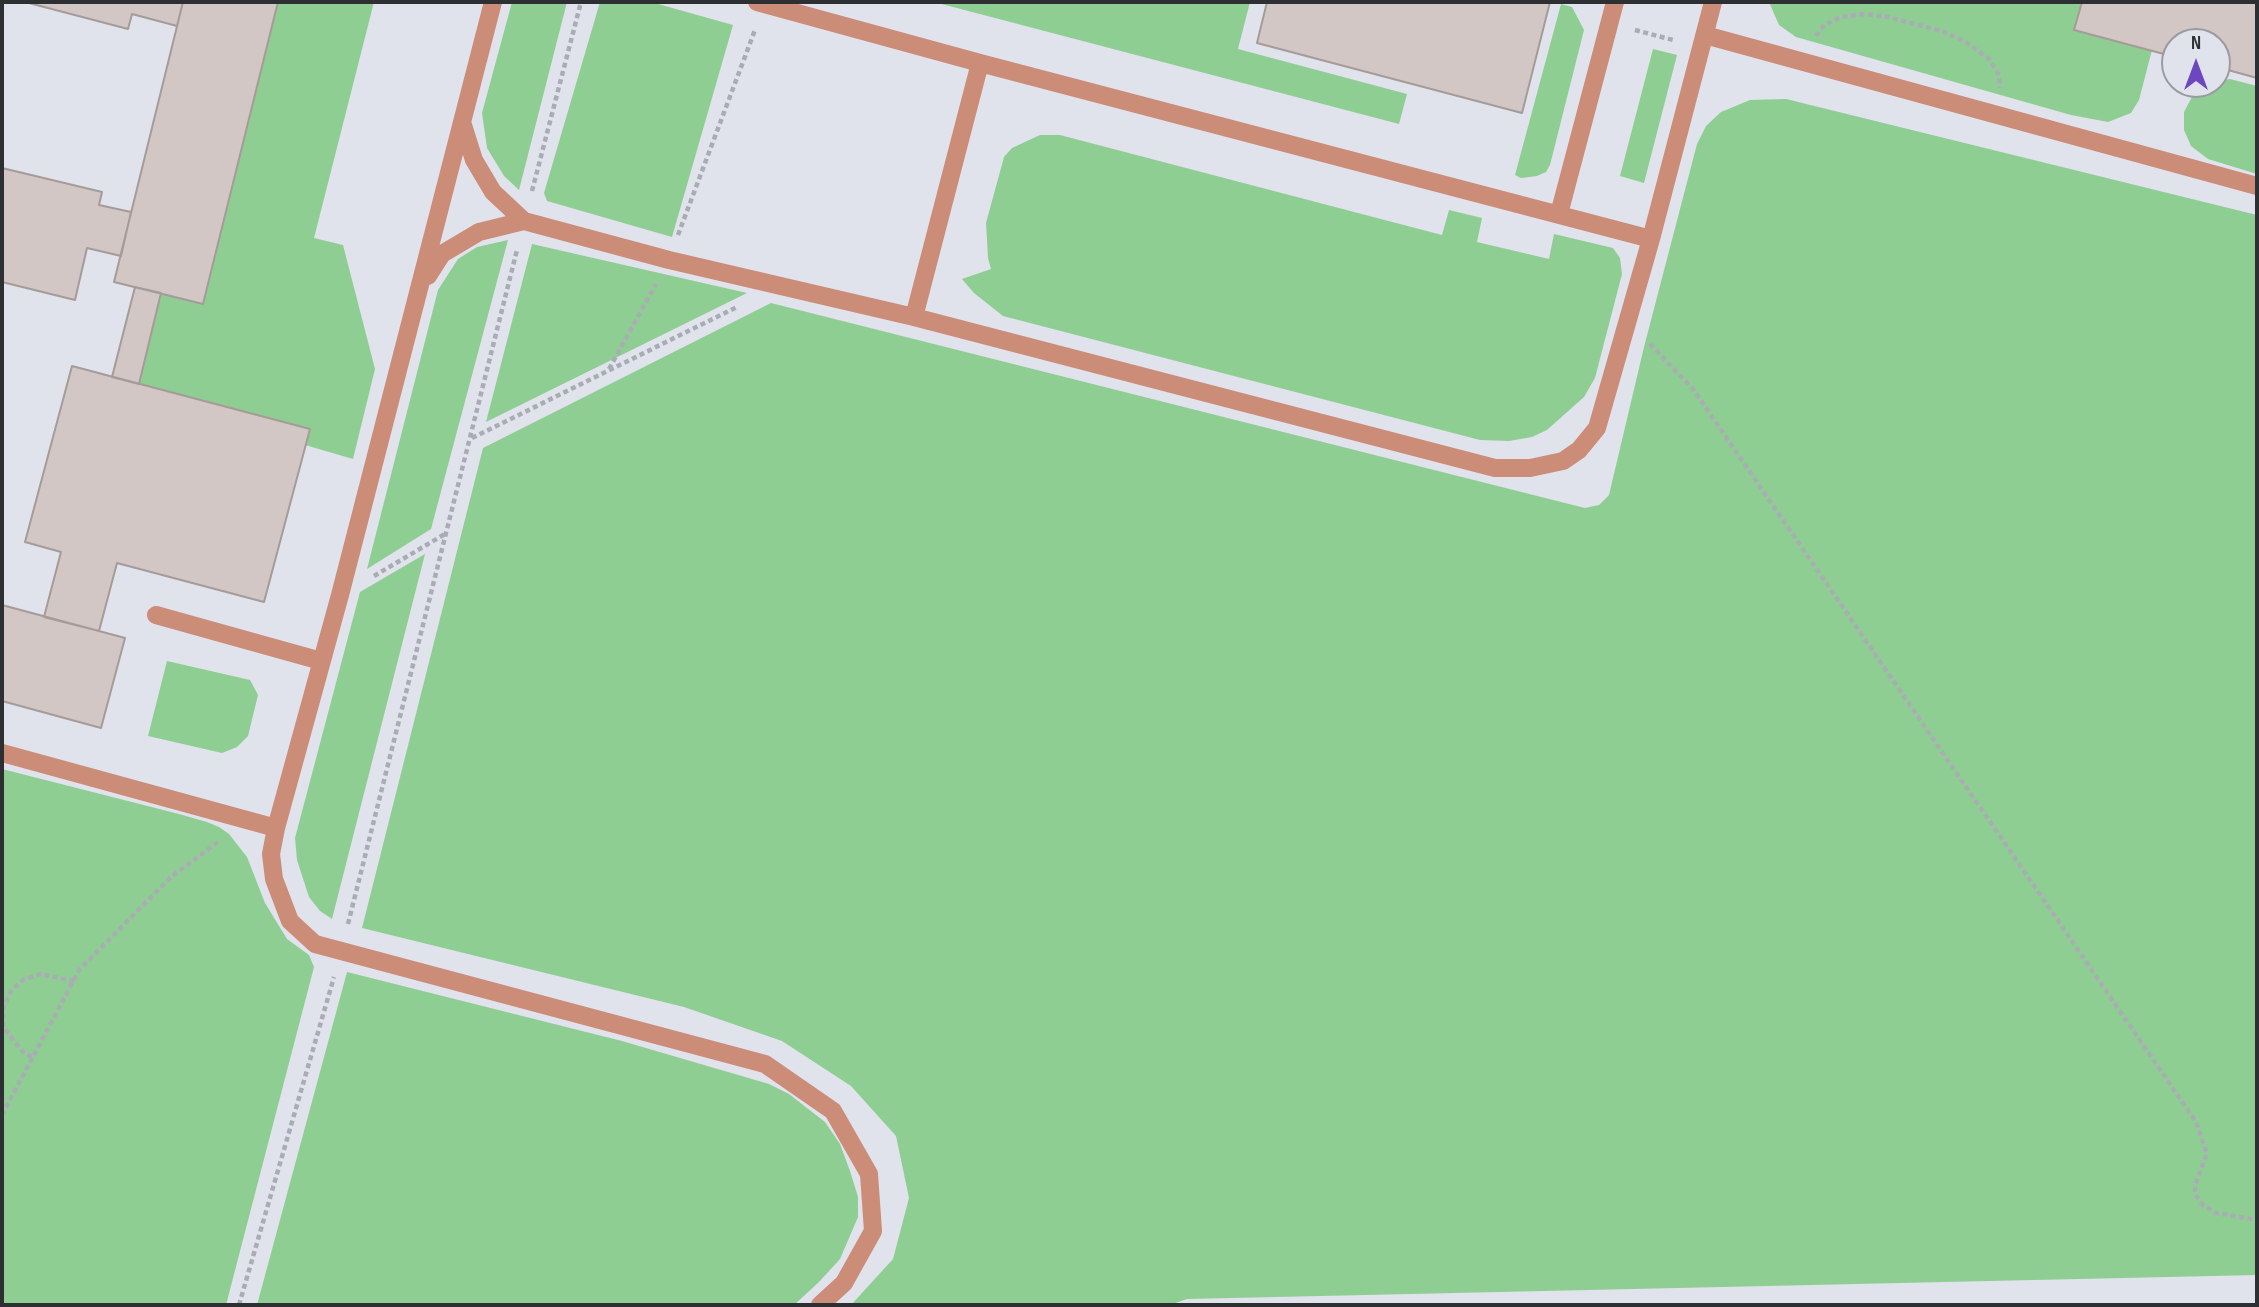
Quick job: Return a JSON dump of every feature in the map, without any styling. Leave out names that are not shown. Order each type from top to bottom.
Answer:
[{"type":"lane","points":[[493,2],[340,595],[276,828],[271,854],[274,879],[290,921],[315,944],[765,1064],[833,1111],[869,1174],[873,1231],[844,1283],[820,1305]]},
{"type":"lane","points":[[762,2],[979,63],[1651,239]]},
{"type":"lane","points":[[1559,214],[1615,2]]},
{"type":"lane","points":[[462,122],[474,160],[493,192],[524,221],[669,260],[914,317],[1495,468],[1530,468],[1563,461],[1579,450],[1597,428],[1629,322],[1713,2]]},
{"type":"lane","points":[[1705,35],[2257,186]]},
{"type":"lane","points":[[914,317],[979,63]]},
{"type":"lane","points":[[418,292],[442,254],[479,232],[524,221]]},
{"type":"lane","points":[[156,615],[321,661]]},
{"type":"lane","points":[[2,753],[276,828]]},
{"type":"path","points":[[239,1305],[341,952],[581,2]]},
{"type":"path","points":[[609,369],[669,260],[762,2]]},
{"type":"path","points":[[1811,41],[1824,25],[1840,17],[1864,15],[1914,23],[1966,42],[1989,60],[1999,75],[2000,92]]},
{"type":"path","points":[[1609,23],[1677,41],[1705,35]]},
{"type":"path","points":[[471,438],[779,286]]},
{"type":"path","points":[[1629,322],[1693,389],[2196,1122],[2207,1154],[2196,1185],[2196,1194],[2203,1205],[2216,1213],[2257,1220]]},
{"type":"path","points":[[340,595],[445,534]]},
{"type":"path","points":[[2,1115],[79,970],[171,877],[246,820]]},
{"type":"path","points":[[32,1058],[23,1052],[3,1027],[3,1008],[11,991],[23,980],[40,974],[74,981]]},
{"type":"green space","points":[[278,2],[374,2],[314,238],[343,245],[375,369],[353,459],[305,445],[310,429],[139,384],[161,293],[203,303]]},
{"type":"green space","points":[[512,2],[567,2],[519,190],[504,176],[487,148],[482,113]]},
{"type":"green space","points":[[600,2],[651,2],[733,25],[672,237],[547,201],[544,193]]},
{"type":"green space","points":[[934,2],[1250,2],[1238,49],[1407,94],[1399,124]]},
{"type":"green space","points":[[1769,2],[2082,2],[2075,30],[2152,50],[2139,100],[2131,113],[2108,122],[2071,115],[1796,37],[1779,25]]},
{"type":"green space","points":[[1561,4],[1572,7],[1584,30],[1550,165],[1546,172],[1521,178],[1515,175]]},
{"type":"green space","points":[[1653,49],[1677,55],[1644,183],[1620,176]]},
{"type":"green space","points":[[2231,79],[2257,86],[2257,174],[2208,159],[2191,146],[2184,130],[2184,112],[2191,98],[2231,98]]},
{"type":"green space","points":[[1786,99],[2257,215],[2257,1275],[1187,1299],[1170,1305],[851,1305],[893,1259],[909,1198],[896,1136],[851,1086],[782,1041],[684,1007],[362,928],[483,448],[771,303],[1585,508],[1599,505],[1609,495],[1697,144],[1706,126],[1721,112],[1750,100]]},
{"type":"green space","points":[[1040,135],[1060,135],[1442,235],[1449,210],[1482,218],[1477,242],[1549,259],[1554,234],[1613,248],[1620,258],[1622,274],[1595,378],[1584,397],[1547,430],[1532,437],[1509,441],[1480,440],[1003,316],[974,293],[962,279],[991,269],[986,223],[1004,157],[1012,148]]},
{"type":"green space","points":[[508,240],[431,529],[367,569],[438,290],[458,259],[477,247]]},
{"type":"green space","points":[[532,244],[747,293],[486,422]]},
{"type":"green space","points":[[425,554],[332,919],[320,911],[309,897],[297,860],[295,838],[360,592]]},
{"type":"green space","points":[[167,661],[250,680],[258,695],[248,736],[237,747],[222,753],[148,736]]},
{"type":"green space","points":[[2,769],[179,814],[219,827],[229,834],[247,857],[265,903],[287,939],[309,955],[314,967],[226,1305],[2,1305]]},
{"type":"green space","points":[[347,972],[622,1041],[769,1084],[789,1094],[825,1122],[840,1144],[850,1171],[858,1197],[858,1217],[840,1259],[794,1305],[257,1305]]},
{"type":"building","points":[[25,2],[183,2],[177,26],[132,14],[128,29]]},
{"type":"building","points":[[183,2],[278,2],[203,304],[114,282]]},
{"type":"building","points":[[1267,2],[1550,2],[1522,113],[1257,43]]},
{"type":"building","points":[[2082,2],[2257,2],[2257,78],[2231,71],[2231,28],[2161,28],[2161,53],[2074,30]]},
{"type":"building","points":[[2,168],[102,192],[99,205],[131,212],[121,256],[87,248],[75,300],[2,282]]},
{"type":"building","points":[[135,287],[161,293],[139,384],[112,377]]},
{"type":"building","points":[[72,366],[310,429],[264,602],[117,563],[99,631],[44,617],[61,552],[25,542]]},
{"type":"building","points":[[2,605],[125,638],[101,728],[2,701]]}]
